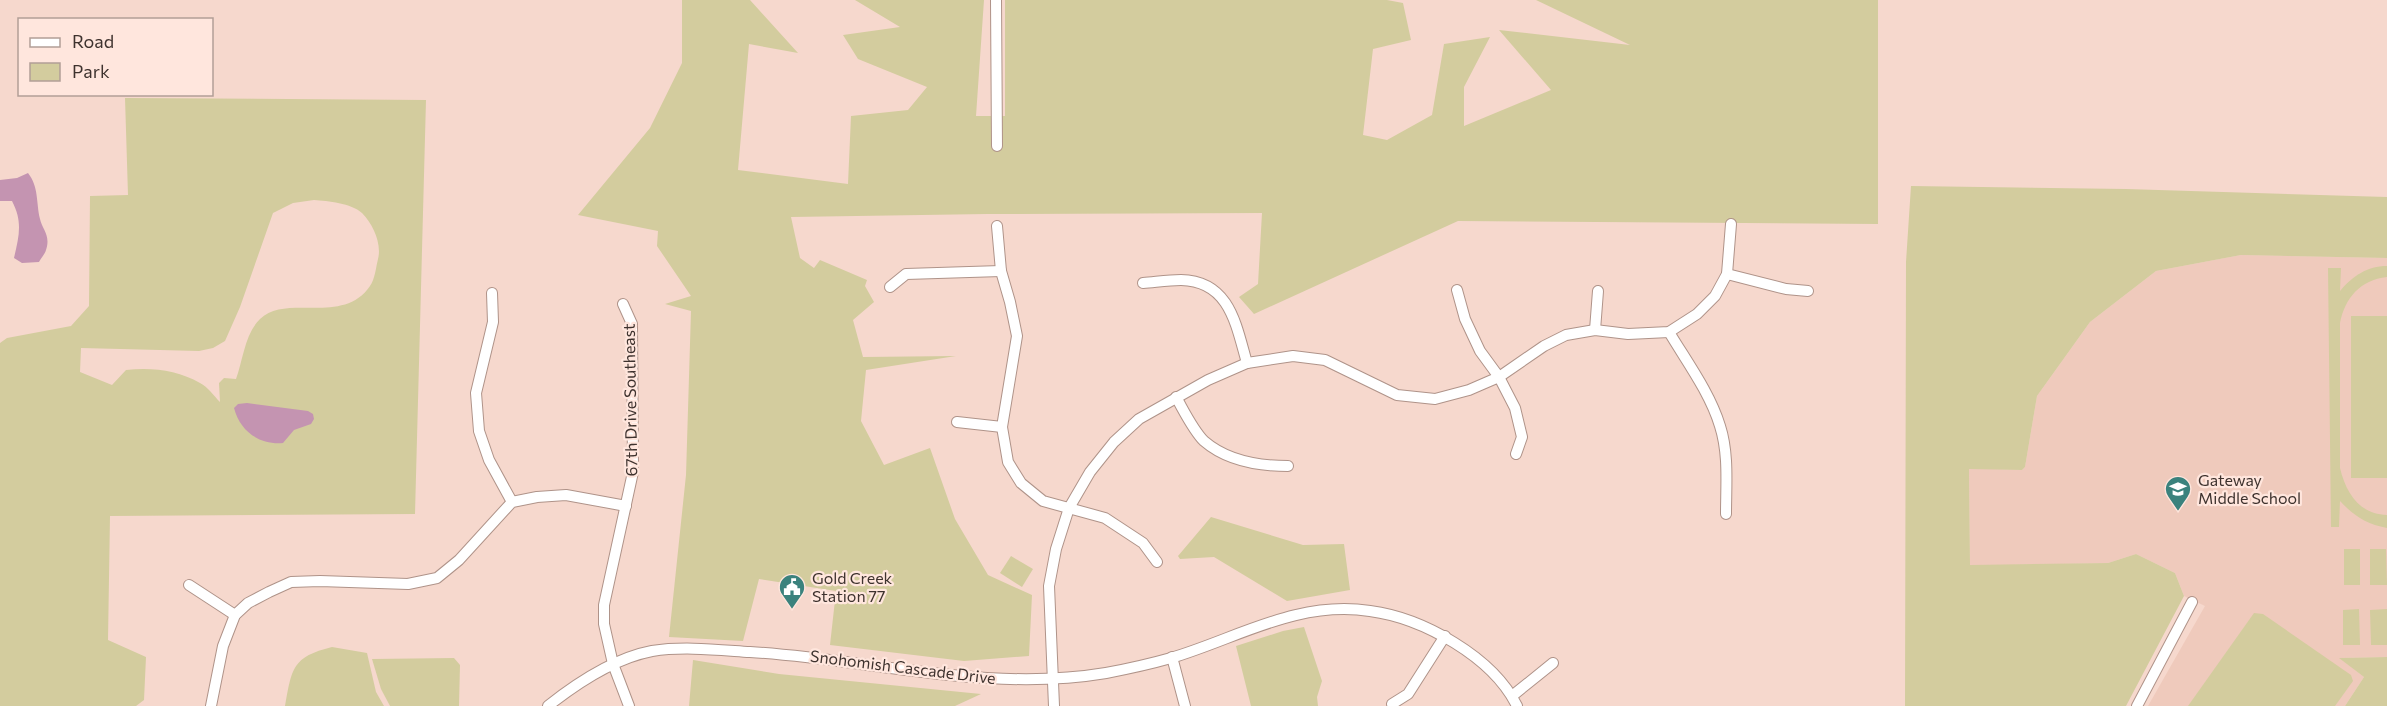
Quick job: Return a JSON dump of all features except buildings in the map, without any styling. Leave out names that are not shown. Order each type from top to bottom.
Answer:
[{"type":"street","points":[[996,0],[997,146]]},
{"type":"street","points":[[1054,706],[1049,586],[1056,549],[1069,508],[1090,472],[1114,442],[1138,419],[1208,380],[1247,363],[1293,356],[1325,360],[1397,395],[1435,399],[1469,390],[1499,377],[1544,346],[1566,335],[1596,330],[1628,334],[1669,332],[1697,314],[1715,296],[1727,274],[1731,224]]},
{"type":"street","points":[[997,226],[1001,271],[1017,336],[1002,427],[1008,462],[1021,483],[1043,501],[1105,518],[1143,543],[1157,562]]},
{"type":"street","points":[[890,287],[906,274],[1001,271]]},
{"type":"street","points":[[1727,274],[1786,289],[1808,291]]},
{"type":"street","points":[[1143,283],[1182,280],[1210,286],[1225,301],[1234,318],[1247,363]]},
{"type":"street","points":[[1457,290],[1465,319],[1475,340],[1499,377],[1515,408],[1522,437],[1516,454]]},
{"type":"street","points":[[1596,330],[1598,291]]},
{"type":"street","points":[[492,293],[493,322],[476,393],[479,431],[489,460],[512,502]]},
{"type":"street","name":"67th Drive Southeast","points":[[623,304],[632,324],[633,472],[604,605],[604,624],[613,664],[629,706]]},
{"type":"street","points":[[1669,332],[1711,403],[1721,426],[1726,459],[1726,513]]},
{"type":"street","points":[[1176,397],[1203,440],[1229,456],[1263,466],[1288,466]]},
{"type":"street","points":[[957,422],[1002,427]]},
{"type":"street","points":[[211,706],[223,646],[235,615],[248,603],[291,582],[408,584],[437,578],[459,560],[512,502],[566,495],[626,506]]},
{"type":"street","points":[[189,585],[235,615]]},
{"type":"street","points":[[2137,706],[2192,602]]},
{"type":"street","name":"Snohomish Cascade Drive","points":[[548,706],[560,696],[613,664],[652,651],[702,649],[796,654],[959,677],[1052,678],[1105,673],[1172,657],[1270,621],[1324,609],[1372,611],[1413,622],[1445,636],[1490,670],[1515,701]]},
{"type":"street","points":[[1392,704],[1408,694],[1445,636]]},
{"type":"street","points":[[1172,657],[1185,706]]},
{"type":"street","points":[[1515,701],[1553,663]]},
{"type":"shaded area","points":[[28,173],[36,189],[40,219],[47,236],[47,245],[39,262],[22,263],[14,258],[18,236],[18,216],[12,201],[0,201],[0,180],[17,178]]},
{"type":"shaded area","name":"Gateway Middle School","points":[[2241,255],[2387,258],[2387,657],[2340,658],[2364,677],[2345,706],[2148,706],[2205,606],[2184,596],[2175,573],[2136,554],[2108,563],[1970,566],[1969,468],[2022,470],[2025,467],[2037,396],[2090,322],[2156,271]]},
{"type":"shaded area","points":[[247,403],[308,411],[313,414],[314,419],[311,424],[294,430],[283,443],[266,442],[246,430],[237,416],[234,408],[238,404]]},
{"type":"green space","points":[[682,0],[750,0],[798,53],[749,44],[738,170],[848,184],[851,116],[908,110],[927,87],[858,59],[843,35],[900,27],[855,0],[984,0],[976,116],[1005,116],[1005,0],[1387,0],[1403,3],[1411,40],[1373,49],[1363,135],[1387,140],[1432,115],[1444,44],[1490,37],[1464,87],[1464,126],[1551,90],[1499,30],[1630,45],[1536,0],[1878,0],[1878,224],[1458,221],[1254,314],[1239,297],[1258,284],[1262,213],[791,217],[800,258],[814,268],[820,260],[867,280],[865,286],[874,302],[853,320],[863,357],[956,356],[866,370],[861,421],[884,465],[930,448],[955,519],[988,575],[1032,595],[1029,656],[964,661],[830,645],[836,591],[759,579],[743,641],[669,637],[686,475],[691,311],[665,304],[691,296],[657,246],[658,231],[578,215],[650,128],[682,63]]},
{"type":"green space","points":[[125,98],[426,100],[415,514],[110,516],[108,640],[146,657],[144,700],[136,706],[0,706],[0,343],[7,338],[71,326],[89,306],[90,196],[128,195]],"holes":[[[314,200],[352,207],[362,213],[370,223],[379,247],[372,283],[359,298],[345,304],[330,307],[284,308],[260,319],[248,339],[236,379],[224,378],[219,383],[220,402],[203,385],[174,372],[155,369],[126,370],[112,385],[80,372],[81,348],[199,351],[213,348],[225,341],[240,307],[273,213],[293,203]]]},
{"type":"green space","points":[[1911,186],[2126,189],[2387,197],[2387,258],[2241,255],[2156,271],[2090,322],[2037,396],[2025,467],[2022,470],[1969,469],[1970,565],[2108,563],[2136,554],[2175,573],[2184,596],[2126,706],[1905,706],[1906,262]]},
{"type":"green space","points":[[2380,266],[2387,266],[2387,277],[2362,286],[2350,298],[2342,314],[2340,323],[2340,468],[2350,494],[2369,511],[2387,515],[2387,528],[2361,519],[2340,501],[2339,527],[2331,527],[2328,268],[2341,268],[2340,291],[2361,273]]},
{"type":"green space","points":[[2351,316],[2387,316],[2387,478],[2351,478]]},
{"type":"green space","points":[[1211,517],[1303,545],[1344,544],[1350,590],[1287,601],[1214,557],[1180,559],[1178,556]]},
{"type":"green space","points":[[2344,549],[2360,549],[2360,585],[2344,585]]},
{"type":"green space","points":[[2370,549],[2386,549],[2387,585],[2370,585]]},
{"type":"green space","points":[[1011,556],[1033,569],[1022,587],[1000,573]]},
{"type":"green space","points":[[2359,609],[2360,645],[2343,645],[2343,610]]},
{"type":"green space","points":[[2387,609],[2387,645],[2371,645],[2370,610]]},
{"type":"green space","points":[[2254,613],[2263,614],[2351,675],[2353,681],[2335,706],[2188,706]]},
{"type":"green space","points":[[1304,627],[1322,681],[1317,697],[1318,706],[1251,706],[1236,646]]},
{"type":"green space","points":[[332,647],[367,653],[376,692],[384,706],[285,706],[292,673],[296,666],[309,655]]},
{"type":"green space","points":[[2387,657],[2387,706],[2345,706],[2364,677],[2339,658]]},
{"type":"green space","points":[[454,658],[460,665],[459,706],[390,706],[381,689],[372,659]]},
{"type":"green space","points":[[693,660],[779,674],[981,694],[955,706],[689,706]]},
{"type":"place","name":"Gateway Middle School","points":[[2178,512]]},
{"type":"place","name":"Gold Creek Station 77","points":[[792,610]]}]
